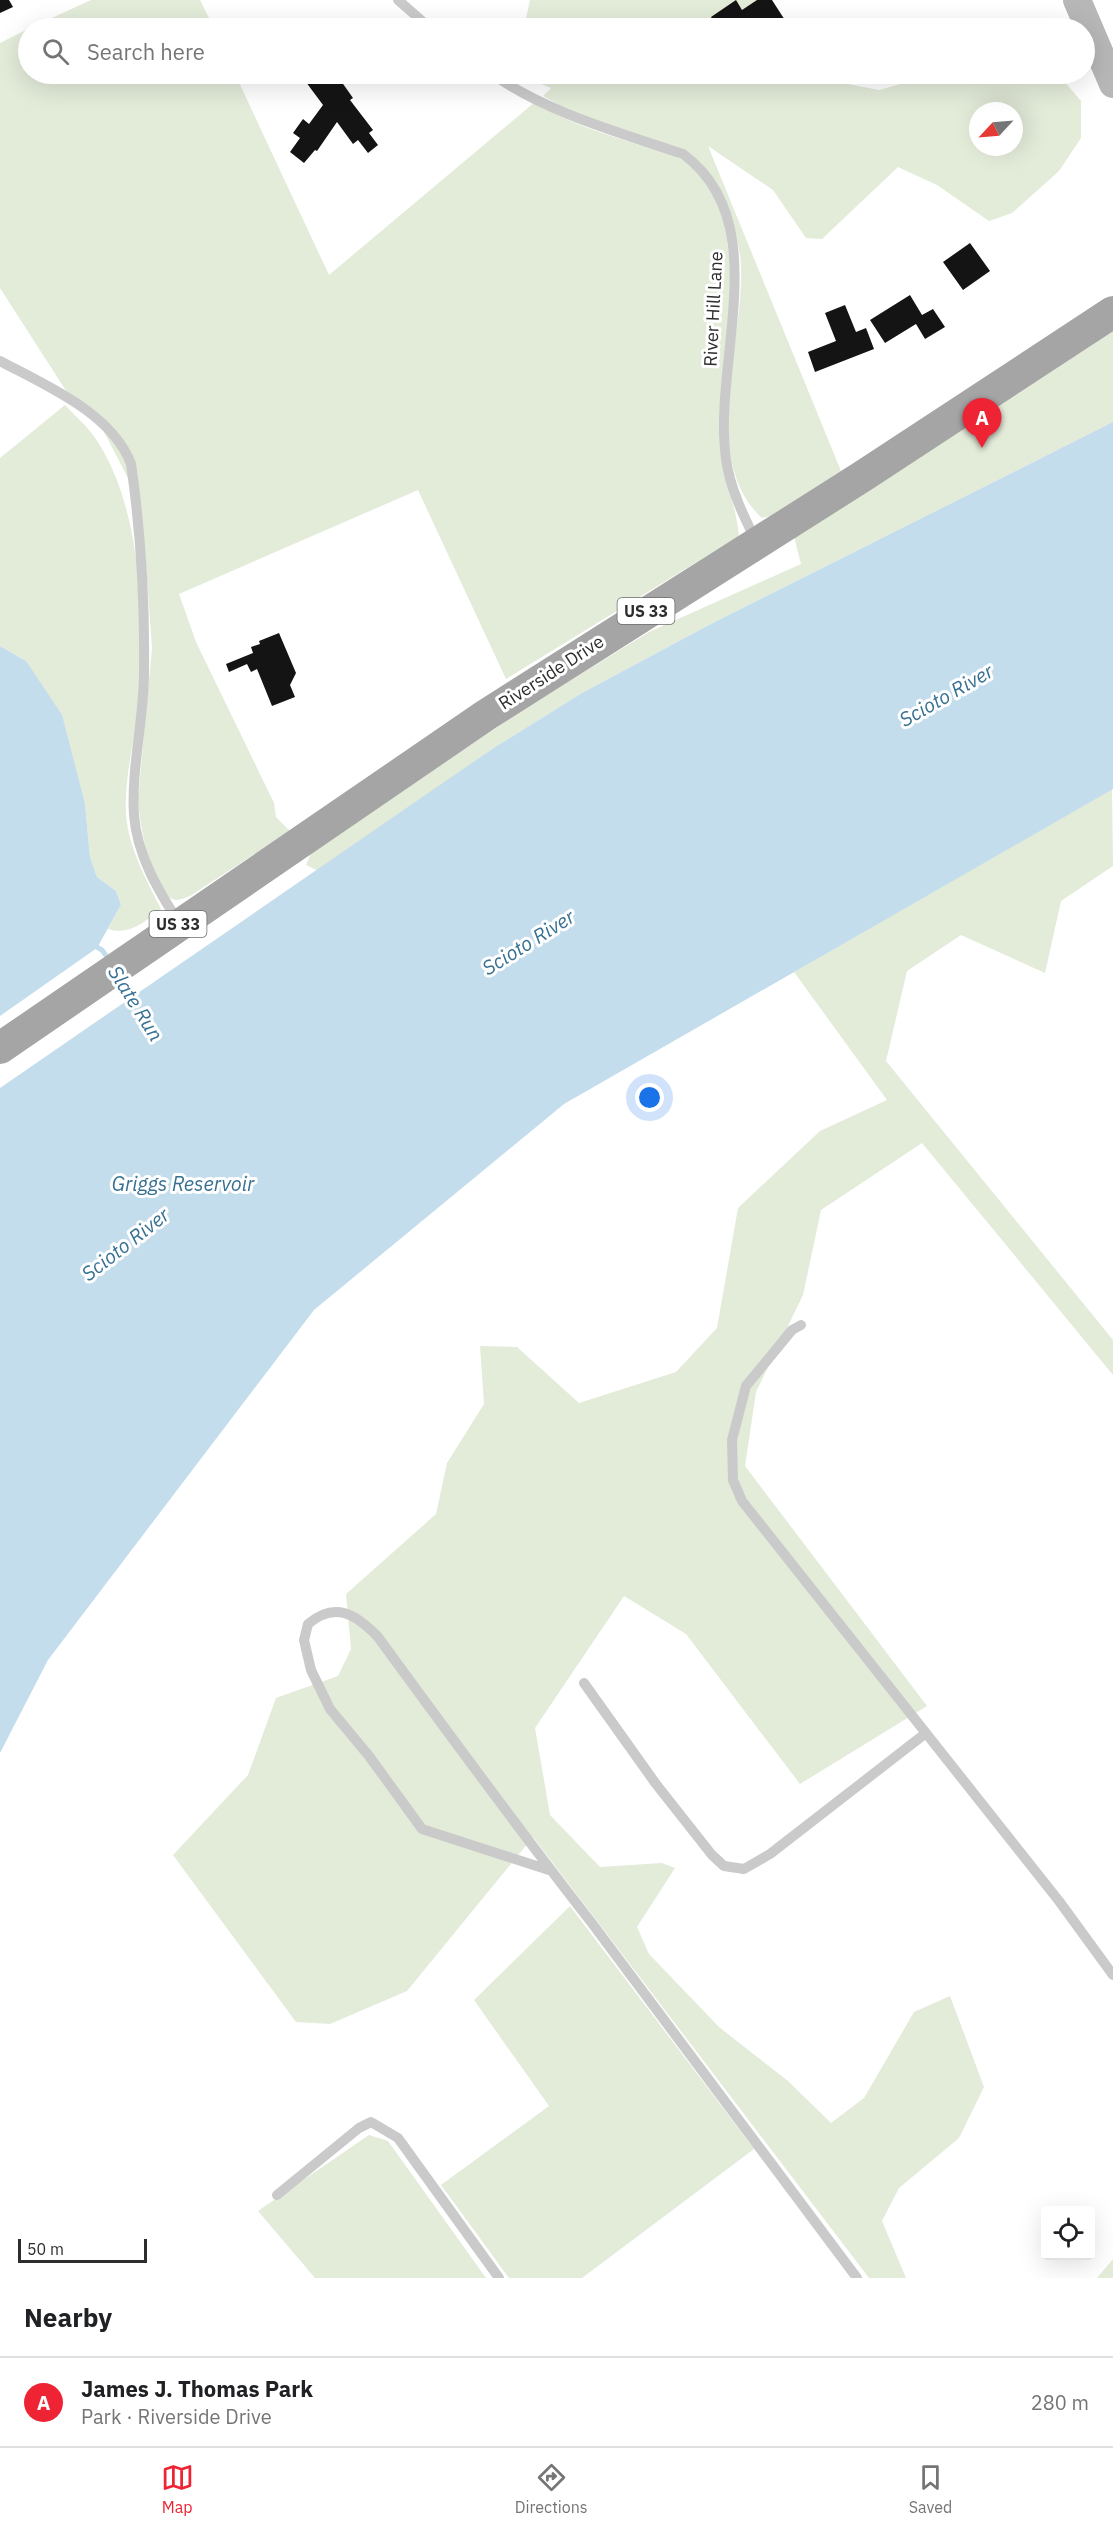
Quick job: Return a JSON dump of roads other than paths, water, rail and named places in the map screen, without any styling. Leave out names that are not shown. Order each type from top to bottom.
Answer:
[{"type":"main road","name":"Riverside Drive","points":[[0,1048],[486,715],[756,541],[863,476],[1113,312]]},
{"type":"street","points":[[1077,0],[1085,18]]},
{"type":"street","points":[[1095,42],[1113,84]]},
{"type":"lane","points":[[398,0],[419,18]]},
{"type":"lane","name":"River Hill Lane","points":[[507,84],[591,123],[683,154],[694,162],[714,187],[728,221],[736,260],[723,414],[726,459],[739,506],[756,541]]},
{"type":"lane","points":[[0,361],[53,388],[113,432],[125,448],[131,464],[145,619],[144,685],[134,815],[141,850],[151,874],[179,924]]},
{"type":"lane","points":[[801,1325],[792,1330],[746,1386],[732,1440],[733,1480],[742,1501],[926,1733],[1113,1975]]},
{"type":"lane","points":[[552,1871],[422,1829],[369,1756],[330,1709],[311,1670],[304,1640],[308,1624],[321,1613],[338,1611],[362,1620],[378,1637],[500,1805],[552,1871],[857,2278]]},
{"type":"lane","points":[[584,1683],[656,1784],[712,1855],[724,1866],[744,1869],[770,1854],[926,1733]]},
{"type":"lane","points":[[277,2195],[359,2127],[371,2122],[398,2138],[499,2278]]},
{"type":"water","name":"Griggs Reservoir","points":[[1113,422],[1113,789],[564,1104],[314,1310],[48,1660],[0,1753],[0,1088],[495,747],[582,693],[707,626]]},
{"type":"water","points":[[0,646],[26,661],[62,715],[85,804],[90,857],[97,877],[116,891],[121,905],[97,948],[0,1016]]},
{"type":"waterway","name":"Slate Run","points":[[93,945],[102,950],[110,961]]},
{"type":"waterway","name":"Slate Run","points":[[119,977],[135,1002]]},
{"type":"place","name":"James J. Thomas Park","points":[[982,448]]},
{"type":"water label","name":"Scioto River","points":[[946,695]]},
{"type":"water label","name":"Scioto River","points":[[528,942]]},
{"type":"water label","name":"Scioto River","points":[[125,1244]]}]
